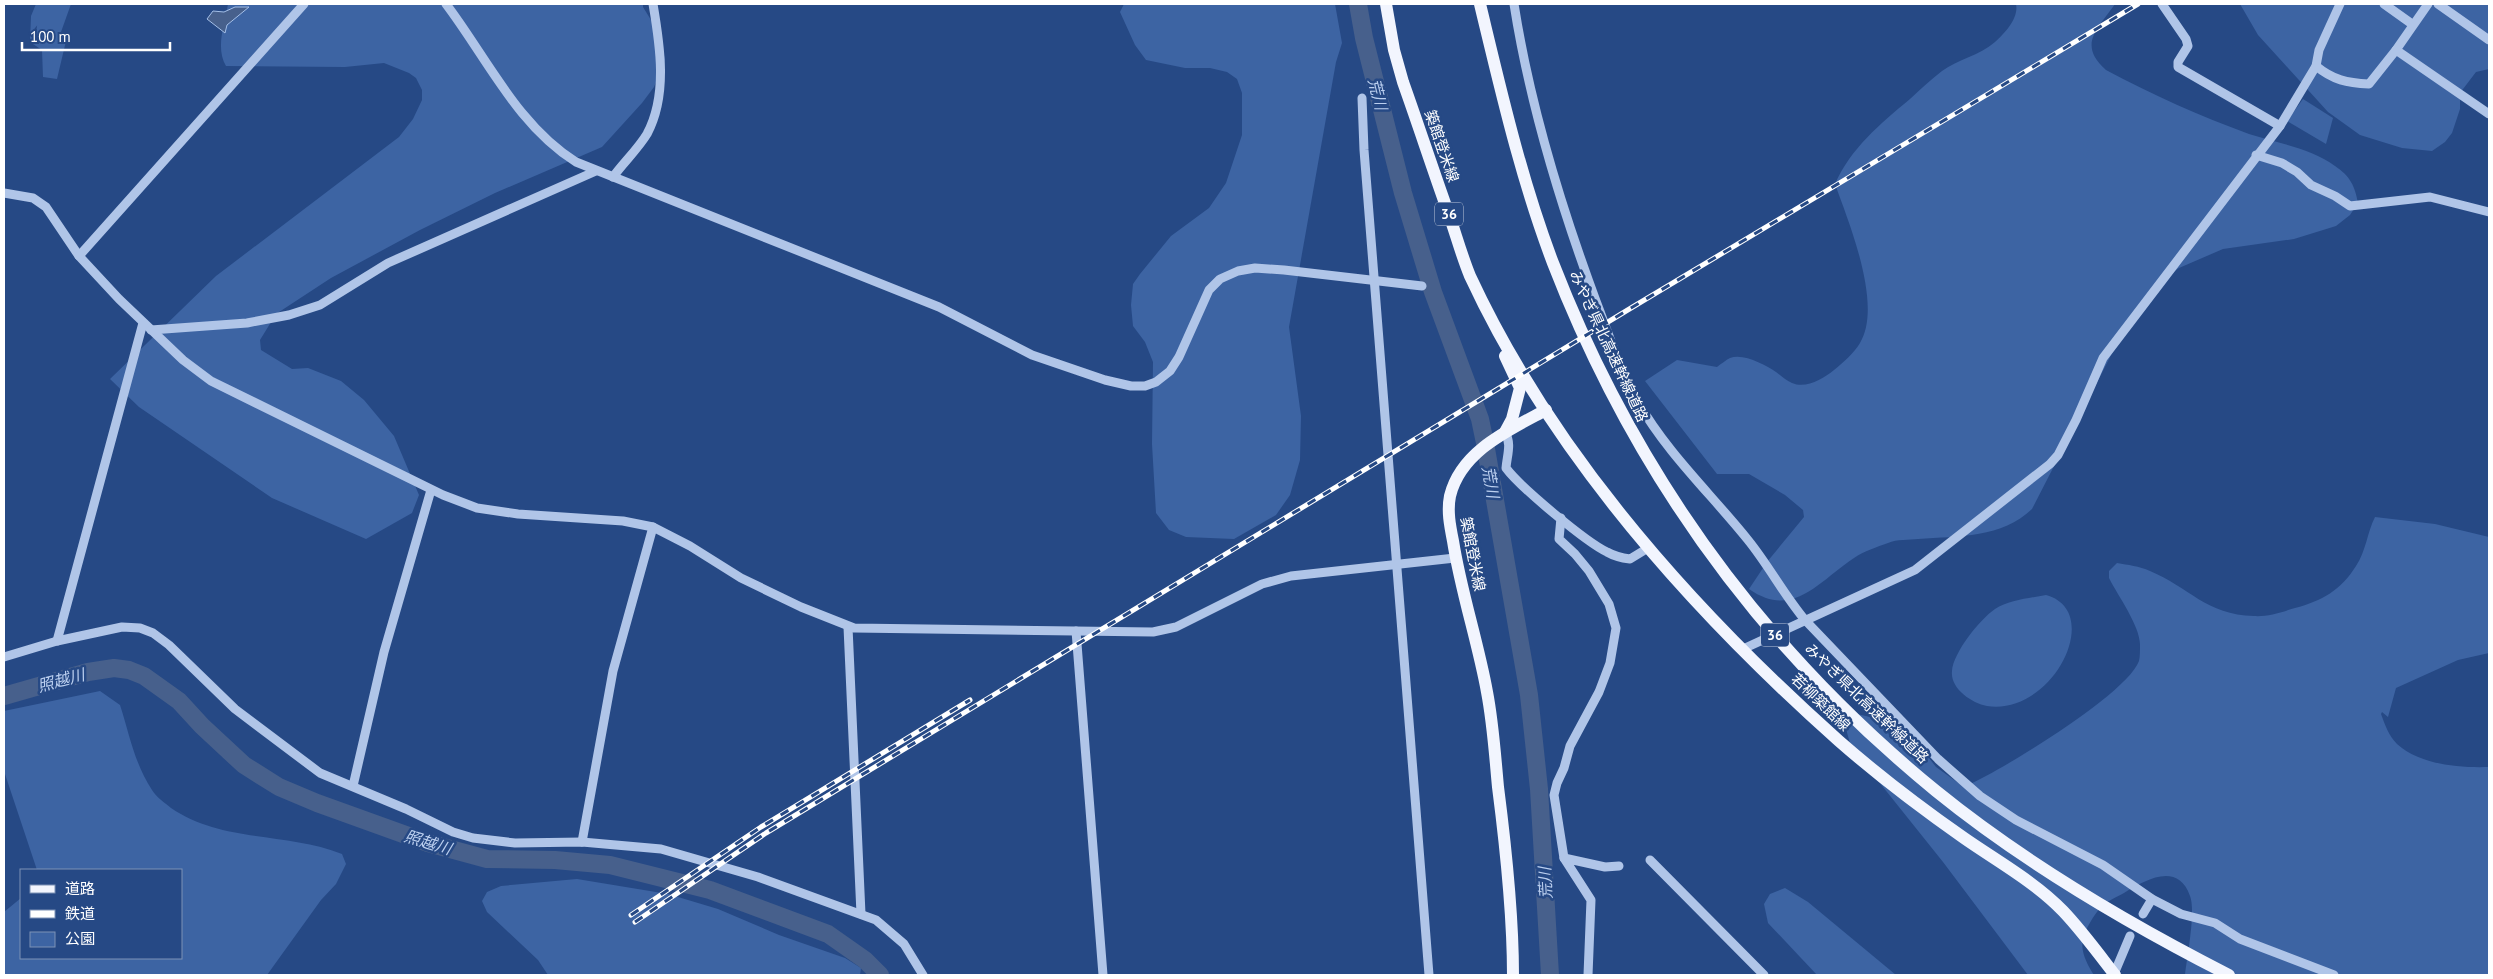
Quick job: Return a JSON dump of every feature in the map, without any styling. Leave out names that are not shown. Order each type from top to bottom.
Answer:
[{"type":"main road","name":"築館登米線","points":[[1386,4],[1394,50],[1403,82],[1469,273],[1496,328],[1546,410],[1502,434],[1482,449],[1456,480],[1450,497],[1449,517],[1455,558],[1487,692],[1505,852],[1512,975]]},
{"type":"main road","points":[[1472,4],[1512,135]]},
{"type":"main road","name":"みやぎ県北高速幹線道路","points":[[1480,4],[1512,135],[1531,200],[1553,262],[1604,382],[1640,448],[1702,544],[1766,625],[1844,706],[1936,791],[2012,847],[2086,896],[2166,943],[2229,975]]},
{"type":"main road","points":[[1486,4],[1512,135]]},
{"type":"main road","points":[[1496,328],[1504,355],[1520,388],[1512,419],[1502,434]]},
{"type":"main road","name":"若柳築館線","points":[[1546,410],[1594,483],[1648,548],[1743,649],[1838,740],[1882,778],[1937,820],[2033,885],[2062,910],[2114,975]]},
{"type":"street","points":[[79,256],[304,4]]},
{"type":"street","points":[[446,4],[517,107],[536,131],[562,153],[596,171],[939,308],[1032,355],[1104,380],[1131,386],[1145,386],[1156,382],[1170,371],[1179,357],[1209,290],[1220,279],[1238,271],[1255,268],[1422,286]]},
{"type":"street","points":[[613,177],[646,135],[654,110],[660,74],[659,37],[653,4]]},
{"type":"street","points":[[1514,4],[1523,59],[1556,186],[1605,324],[1636,400],[1654,430],[1750,543],[1803,621],[1896,718],[1980,796],[2016,820],[2103,865],[2152,899],[2181,914],[2215,923],[2240,939],[2334,975]]},
{"type":"street","points":[[2162,4],[2186,39],[2188,46],[2178,62],[2178,66],[2280,126]]},
{"type":"street","points":[[1743,649],[1915,570],[2050,464],[2058,455],[2076,420],[2103,358],[2280,126],[2316,66],[2320,50],[2340,4]]},
{"type":"street","points":[[2384,4],[2412,24]]},
{"type":"street","points":[[2316,66],[2329,76],[2346,83],[2369,84],[2396,50],[2412,24],[2428,4]]},
{"type":"street","points":[[2438,4],[2489,40]]},
{"type":"street","points":[[2396,50],[2489,114]]},
{"type":"street","points":[[1362,98],[1374,281],[1429,975]]},
{"type":"street","points":[[2256,155],[2282,163],[2297,172],[2311,185],[2335,196],[2350,206],[2430,196],[2489,212]]},
{"type":"street","points":[[151,330],[247,323],[290,316],[320,306],[388,263],[596,171]]},
{"type":"street","points":[[4,193],[33,198],[46,207],[79,256],[143,323],[183,360],[211,381],[349,447],[431,490],[477,508],[518,514],[623,521],[653,527],[690,546],[740,578],[848,627],[1153,632],[1176,627],[1262,584],[1291,576],[1455,558]]},
{"type":"street","points":[[57,641],[143,323]]},
{"type":"street","points":[[1502,434],[1509,438],[1506,468],[1522,485],[1561,518],[1606,552],[1623,558],[1630,559],[1648,548]]},
{"type":"street","points":[[353,786],[384,652],[431,490]]},
{"type":"street","points":[[1561,518],[1559,539],[1575,554],[1589,572],[1609,604],[1616,628],[1610,663],[1599,692],[1570,746],[1554,795],[1564,858],[1591,900],[1588,975]]},
{"type":"street","points":[[582,842],[613,671],[653,527]]},
{"type":"street","points":[[4,657],[57,641],[122,627],[140,628],[153,633],[169,645],[235,709],[320,773],[453,832],[473,838],[515,843],[582,842],[661,850],[766,880],[861,914],[882,925],[904,944],[923,975]]},
{"type":"street","points":[[848,627],[861,914]]},
{"type":"street","points":[[1076,631],[1103,975]]},
{"type":"street","points":[[1564,858],[1605,867],[1619,866]]},
{"type":"street","points":[[1650,860],[1764,975]]},
{"type":"street","points":[[2143,914],[2152,899]]},
{"type":"street","points":[[2114,975],[2130,936]]},
{"type":"green space","points":[[36,4],[71,4],[61,32],[66,41],[57,79],[43,77],[42,50],[30,42],[31,16]]},
{"type":"green space","points":[[228,4],[643,4],[659,33],[665,60],[654,87],[602,147],[495,193],[420,230],[331,278],[276,314],[260,340],[261,350],[292,369],[308,368],[341,381],[364,400],[394,436],[419,495],[412,513],[366,539],[272,498],[139,407],[110,379],[216,276],[399,137],[413,119],[422,100],[422,90],[416,78],[409,73],[384,63],[345,67],[226,66],[221,51],[221,43]]},
{"type":"green space","points":[[1124,4],[1335,4],[1342,43],[1336,62],[1289,327],[1301,416],[1300,460],[1290,495],[1276,515],[1234,539],[1186,537],[1169,530],[1156,513],[1152,444],[1153,362],[1145,342],[1133,326],[1131,305],[1133,284],[1140,274],[1171,236],[1209,208],[1226,183],[1242,135],[1242,93],[1237,79],[1227,72],[1210,68],[1185,68],[1146,60],[1135,45],[1120,12]]},
{"type":"green space","points":[[2016,4],[2115,4],[2097,29],[2092,44],[2097,61],[2106,70],[2213,120],[2249,134],[2305,150],[2326,160],[2348,178],[2355,191],[2358,203],[2350,215],[2336,226],[2294,239],[2223,249],[2179,268],[2155,285],[2126,326],[2032,509],[2020,518],[2007,526],[1979,534],[1892,542],[1871,549],[1858,556],[1805,594],[1792,599],[1765,598],[1749,589],[1767,562],[1804,517],[1803,510],[1785,495],[1749,474],[1717,474],[1645,381],[1677,360],[1717,367],[1730,358],[1742,357],[1760,363],[1790,382],[1803,385],[1825,377],[1849,357],[1860,343],[1866,327],[1868,308],[1866,286],[1855,241],[1835,184],[1849,159],[1867,137],[1929,81],[1955,63],[1989,47],[1999,38],[2013,20]]},
{"type":"green space","points":[[2240,4],[2489,4],[2489,69],[2476,72],[2460,93],[2460,109],[2452,133],[2445,142],[2432,151],[2402,148],[2360,135],[2328,112],[2258,35]]},
{"type":"green space","points":[[2303,99],[2333,118],[2326,144],[2287,121]]},
{"type":"green space","points":[[2375,517],[2435,524],[2489,537],[2489,653],[2458,660],[2396,688],[2388,717],[2382,712],[2381,714],[2394,741],[2417,757],[2453,766],[2489,767],[2489,975],[2185,975],[2192,923],[2192,903],[2185,885],[2178,879],[2160,876],[2141,883],[2109,901],[2098,910],[2088,927],[2082,944],[2085,958],[2094,975],[2028,975],[1943,862],[1851,747],[1846,729],[1857,714],[1896,723],[1908,731],[1936,767],[1957,782],[1968,785],[1985,777],[2062,730],[2089,711],[2130,675],[2139,661],[2139,638],[2133,621],[2109,578],[2109,571],[2117,563],[2138,567],[2164,577],[2210,606],[2223,611],[2254,616],[2269,615],[2314,602],[2344,582],[2359,560]]},
{"type":"green space","points":[[2046,595],[2063,605],[2071,620],[2071,640],[2063,660],[2050,679],[2032,695],[2011,705],[1987,706],[1968,698],[1954,683],[1952,671],[1957,655],[1968,637],[1995,609],[2007,603]]},
{"type":"green space","points":[[100,691],[120,705],[133,749],[146,780],[156,795],[171,808],[191,819],[212,827],[321,847],[342,854],[346,864],[336,884],[321,900],[267,975],[4,975],[4,912],[20,899],[20,959],[182,959],[182,869],[37,869],[4,771],[4,711]]},
{"type":"green space","points":[[577,879],[668,894],[718,909],[779,935],[845,958],[861,968],[860,975],[548,975],[538,960],[487,912],[482,901],[487,892],[501,886]]},
{"type":"green space","points":[[1785,888],[1808,902],[1896,975],[1817,975],[1768,923],[1764,904],[1770,894]]},
{"type":"shaded area","points":[[235,7],[249,7],[227,25],[225,33],[207,19],[213,11],[224,12]]},
{"type":"waterway","name":"荒川","points":[[1358,4],[1364,38],[1403,193],[1433,292],[1480,419],[1485,443],[1529,695],[1539,789],[1550,975]]},
{"type":"waterway","name":"照越川","points":[[4,696],[88,672],[114,668],[129,670],[144,676],[179,701],[202,726],[244,765],[279,787],[317,803],[428,843],[487,859],[555,860],[610,865],[710,890],[828,934],[865,960],[880,975]]},
{"type":"railway","points":[[635,922],[766,833],[1631,308],[2138,4]]},
{"type":"railway","points":[[631,915],[761,827],[970,700]]}]
